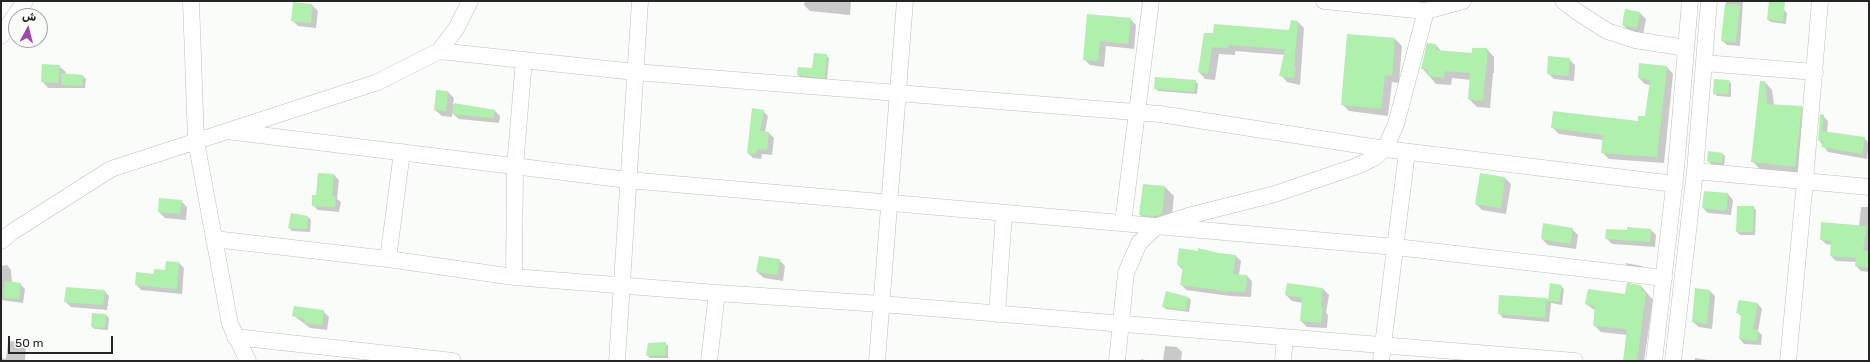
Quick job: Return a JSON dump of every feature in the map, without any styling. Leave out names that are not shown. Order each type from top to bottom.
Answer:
[{"type":"street","points":[[1,36],[25,1]]},
{"type":"street","points":[[191,1],[196,141],[224,299],[235,337],[248,361]]},
{"type":"street","points":[[1,241],[12,232],[111,169],[378,82],[439,50],[456,29],[470,1]]},
{"type":"street","points":[[617,361],[640,1]]},
{"type":"street","points":[[877,361],[904,1]]},
{"type":"street","points":[[1123,223],[1150,1]]},
{"type":"street","points":[[1324,1],[1426,11],[1463,1]]},
{"type":"street","points":[[1563,1],[1607,30],[1635,40],[1686,48]]},
{"type":"street","points":[[1654,361],[1675,184],[1690,1]]},
{"type":"street","points":[[1673,361],[1695,171],[1709,1]]},
{"type":"street","points":[[1788,361],[1806,181],[1820,1]]},
{"type":"street","points":[[1117,361],[1126,273],[1139,243],[1157,226],[1188,216],[1275,194],[1357,166],[1374,158],[1385,149],[1396,124],[1426,11]]},
{"type":"street","points":[[439,50],[635,72],[1137,111],[1407,152],[1675,184]]},
{"type":"street","points":[[514,277],[515,166],[524,60]]},
{"type":"street","points":[[1704,63],[1815,72]]},
{"type":"street","points":[[227,131],[628,180],[1396,247],[1664,278]]},
{"type":"street","points":[[388,259],[402,152]]},
{"type":"street","points":[[1382,353],[1407,152]]},
{"type":"street","points":[[1695,171],[1869,187]]},
{"type":"street","points":[[997,314],[1004,213]]},
{"type":"street","points":[[214,239],[388,259],[514,277],[881,304],[1285,338],[1382,353],[1575,361]]},
{"type":"street","points":[[709,361],[717,293]]},
{"type":"street","points":[[235,337],[453,361]]},
{"type":"street","points":[[1283,361],[1285,338]]},
{"type":"building","points":[[1769,1],[1785,1],[1783,21],[1767,20]]},
{"type":"building","points":[[293,2],[312,4],[311,23],[291,21]]},
{"type":"building","points":[[1725,4],[1740,5],[1736,42],[1721,41]]},
{"type":"building","points":[[1625,9],[1640,12],[1637,28],[1622,25]]},
{"type":"building","points":[[1087,14],[1131,18],[1128,44],[1100,41],[1098,61],[1083,60]]},
{"type":"building","points":[[1291,20],[1298,21],[1294,67],[1296,67],[1294,78],[1279,76],[1285,49],[1229,45],[1228,48],[1212,47],[1208,74],[1198,72],[1204,33],[1213,33],[1214,24],[1289,30]]},
{"type":"building","points":[[1347,34],[1395,38],[1392,76],[1385,75],[1381,109],[1341,105]]},
{"type":"building","points":[[1427,43],[1436,44],[1436,50],[1472,53],[1472,48],[1487,48],[1487,65],[1483,101],[1468,99],[1470,73],[1445,71],[1444,78],[1428,76],[1428,69],[1421,69]]},
{"type":"building","points":[[814,53],[827,54],[825,78],[797,75],[798,67],[812,68]]},
{"type":"building","points":[[1548,56],[1570,58],[1568,76],[1547,74]]},
{"type":"building","points":[[1639,63],[1667,66],[1657,157],[1601,153],[1603,135],[1551,128],[1553,111],[1638,121],[1638,116],[1645,116],[1650,80],[1638,78]]},
{"type":"building","points":[[42,64],[60,65],[58,83],[41,82]]},
{"type":"building","points":[[61,73],[83,75],[82,86],[61,85]]},
{"type":"building","points":[[1155,77],[1196,80],[1194,92],[1154,89]]},
{"type":"building","points":[[1714,79],[1729,80],[1728,94],[1713,94]]},
{"type":"building","points":[[1760,81],[1765,81],[1767,104],[1802,106],[1795,167],[1751,162]]},
{"type":"building","points":[[436,90],[448,91],[446,111],[434,110]]},
{"type":"building","points":[[454,103],[495,110],[494,118],[452,114]]},
{"type":"building","points":[[752,108],[764,110],[760,131],[769,132],[767,150],[757,149],[756,154],[747,153]]},
{"type":"building","points":[[1820,114],[1824,115],[1822,131],[1865,137],[1862,154],[1821,147],[1824,141],[1818,141]]},
{"type":"building","points":[[1708,151],[1723,153],[1722,163],[1707,161]]},
{"type":"building","points":[[318,173],[334,174],[332,196],[336,197],[335,207],[312,206],[312,195],[316,195]]},
{"type":"building","points":[[1480,173],[1505,177],[1501,208],[1475,204]]},
{"type":"building","points":[[1143,184],[1165,186],[1162,214],[1156,216],[1139,215]]},
{"type":"building","points":[[1704,191],[1728,193],[1726,211],[1702,208]]},
{"type":"building","points":[[159,198],[182,200],[180,214],[158,212]]},
{"type":"building","points":[[1737,206],[1754,206],[1753,232],[1736,232]]},
{"type":"building","points":[[291,213],[308,216],[307,229],[288,228]]},
{"type":"building","points":[[1821,222],[1867,226],[1863,251],[1869,251],[1869,268],[1855,266],[1856,258],[1830,256],[1831,241],[1820,240]]},
{"type":"building","points":[[1543,223],[1573,228],[1570,244],[1541,239]]},
{"type":"building","points":[[1627,227],[1651,229],[1650,242],[1605,239],[1606,229],[1627,230]]},
{"type":"building","points":[[1179,248],[1198,251],[1198,248],[1236,255],[1233,274],[1247,275],[1246,292],[1224,291],[1180,285],[1183,266],[1177,265]]},
{"type":"building","points":[[759,256],[780,259],[777,275],[756,272]]},
{"type":"building","points":[[166,261],[179,262],[177,289],[135,285],[136,272],[154,274],[154,269],[165,270]]},
{"type":"building","points":[[5,281],[21,283],[19,299],[3,298]]},
{"type":"building","points":[[1287,283],[1323,288],[1321,323],[1300,321],[1302,298],[1285,295]]},
{"type":"building","points":[[1550,283],[1562,285],[1559,302],[1548,301]]},
{"type":"building","points":[[1627,283],[1641,285],[1641,291],[1646,292],[1637,361],[1623,361],[1627,329],[1593,326],[1595,306],[1585,304],[1588,289],[1625,294]]},
{"type":"building","points":[[66,287],[105,290],[103,305],[64,302]]},
{"type":"building","points":[[1695,288],[1710,290],[1707,324],[1692,322]]},
{"type":"building","points":[[1166,291],[1188,297],[1186,310],[1162,307]]},
{"type":"building","points":[[1499,295],[1547,298],[1545,318],[1498,314]]},
{"type":"building","points":[[1739,300],[1758,303],[1753,329],[1758,330],[1757,341],[1739,339],[1741,314],[1736,313]]},
{"type":"building","points":[[294,306],[324,310],[322,325],[304,323],[305,319],[292,316]]},
{"type":"building","points":[[92,313],[106,314],[105,328],[91,327]]},
{"type":"building","points":[[666,342],[666,355],[646,356],[648,343]]}]
